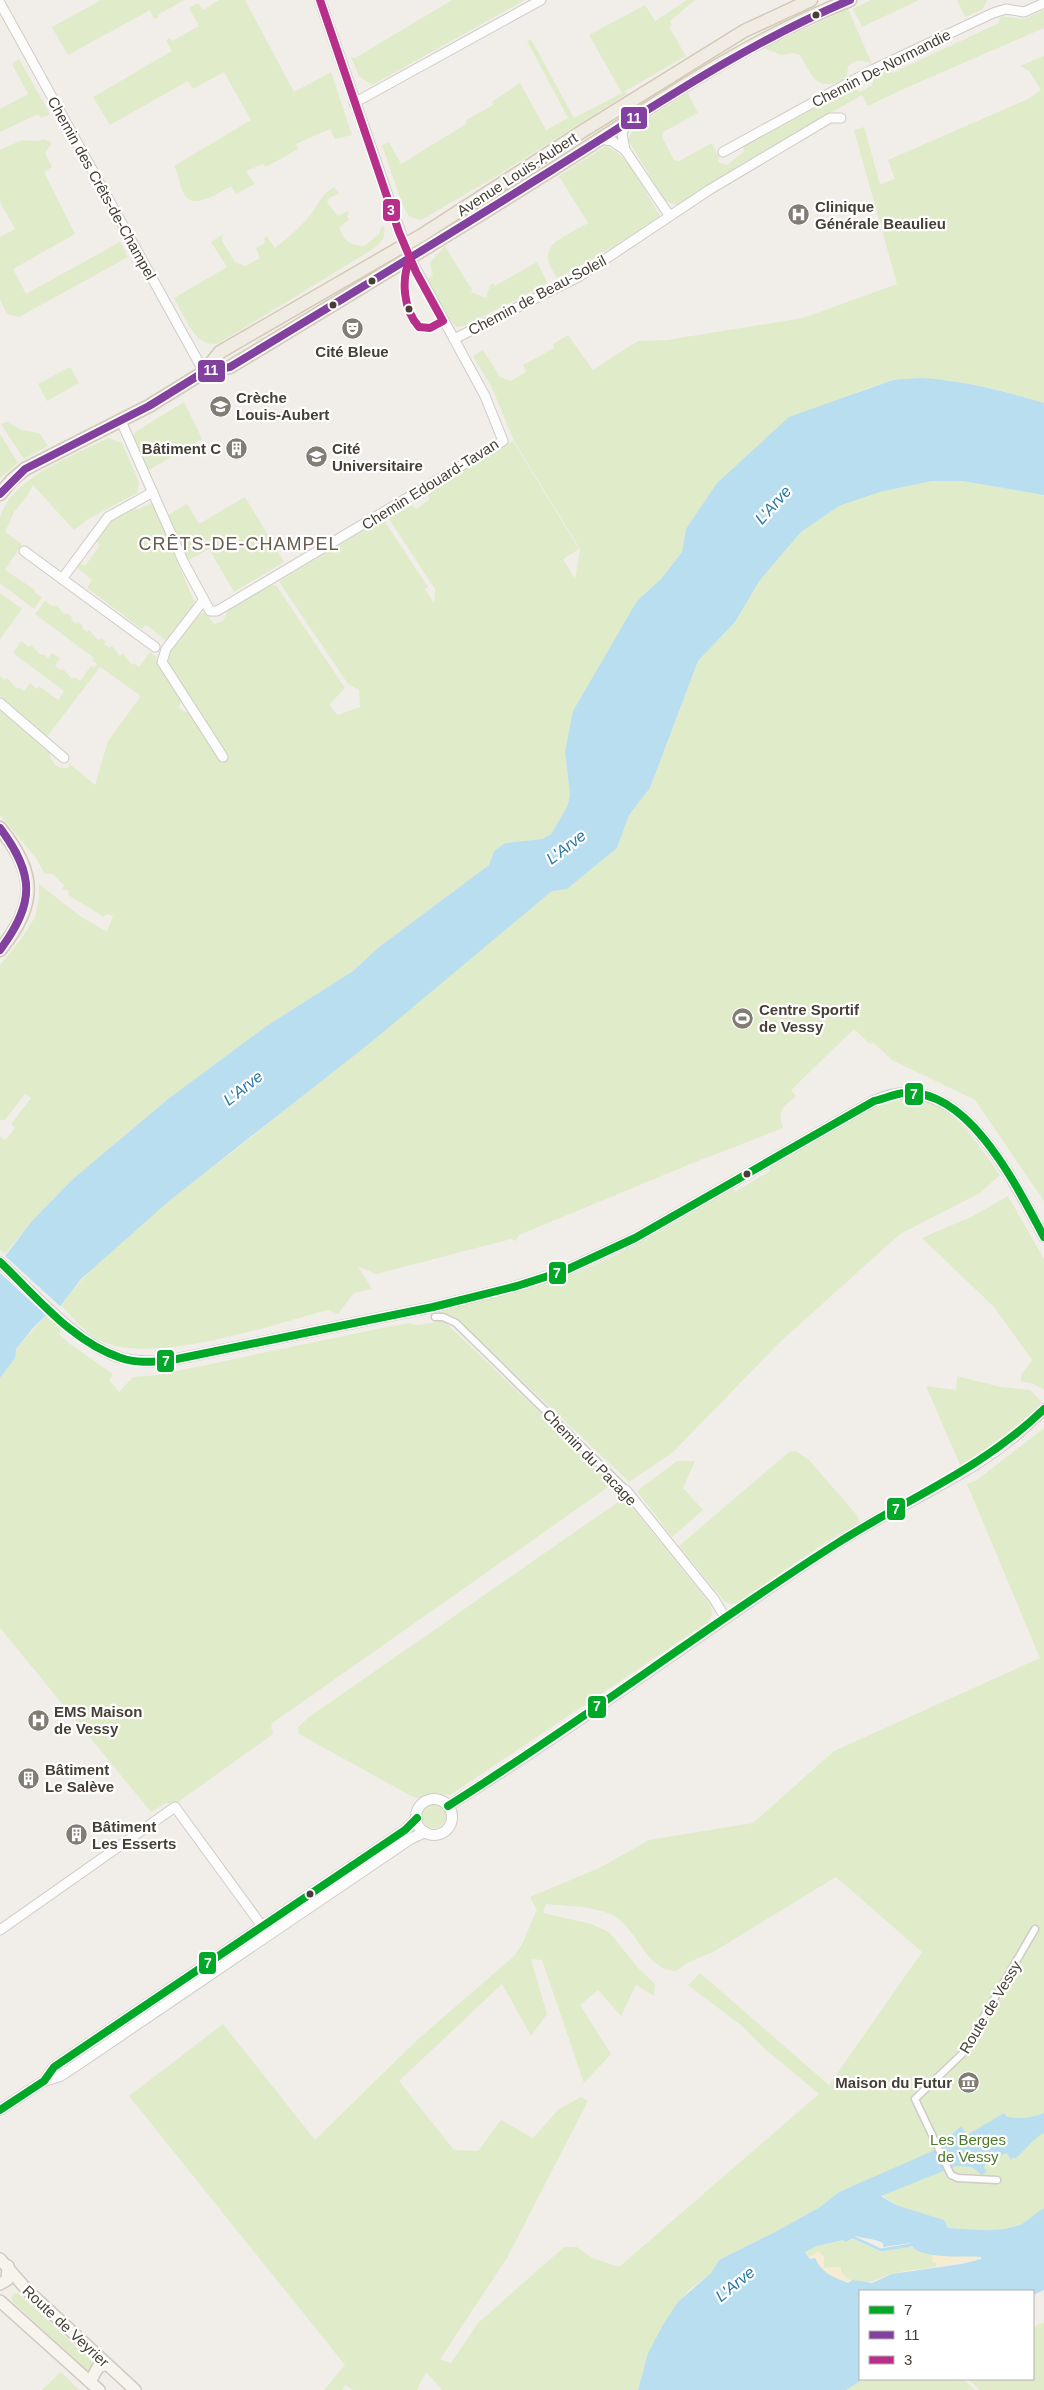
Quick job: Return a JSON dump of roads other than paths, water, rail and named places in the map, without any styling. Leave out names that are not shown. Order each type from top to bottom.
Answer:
[{"type":"main road","name":"Avenue Louis-Aubert","points":[[204,372],[220,352],[404,245],[744,31],[811,0]]},
{"type":"main road","name":"Avenue Louis-Aubert","points":[[0,494],[25,469],[121,421],[204,372],[230,367],[410,258],[744,48],[811,15],[850,0]]},
{"type":"main road","points":[[0,828],[22,860],[26,871],[29,896],[19,924],[0,950]]},
{"type":"main road","points":[[0,2284],[7,2280],[4,2262]]},
{"type":"main road","name":"Route de Veyrier","points":[[4,2262],[28,2291],[135,2390]]},
{"type":"main road","name":"Route de Veyrier","points":[[0,2301],[99,2390]]},
{"type":"main road","points":[[90,2382],[98,2367],[106,2364]]},
{"type":"street","points":[[320,0],[354,103],[410,258]]},
{"type":"street","points":[[354,103],[541,0]]},
{"type":"street","name":"Chemin des Crêts-de-Champel","points":[[0,3],[204,372]]},
{"type":"street","name":"Chemin De-Normandie","points":[[723,152],[872,70],[993,12],[1006,9],[1024,12],[1044,3]]},
{"type":"street","name":"Chemin de Beau-Soleil","points":[[454,339],[580,276],[747,166],[830,118],[841,118]]},
{"type":"street","points":[[625,150],[622,134],[627,121]]},
{"type":"street","points":[[600,139],[612,141],[625,150],[669,216]]},
{"type":"street","name":"Chemin Edouard-Tavan","points":[[203,601],[212,612],[217,611],[503,442],[485,396],[410,258]]},
{"type":"street","points":[[121,421],[203,601],[166,649],[162,662],[223,757]]},
{"type":"street","points":[[62,579],[108,517],[153,492]]},
{"type":"street","points":[[24,551],[154,647]]},
{"type":"street","points":[[0,703],[64,758]]},
{"type":"street","points":[[0,1262],[76,1332],[95,1346],[120,1358],[138,1362],[167,1361],[414,1311],[526,1283],[564,1271],[635,1238],[874,1101],[898,1092],[920,1093],[935,1098],[957,1111],[995,1155],[1044,1237]]},
{"type":"street","name":"Chemin du Pacage","points":[[435,1317],[443,1317],[456,1323],[626,1490],[714,1599],[726,1619]]},
{"type":"street","points":[[448,1806],[868,1523],[986,1459],[1019,1434],[1044,1409]]},
{"type":"street","points":[[0,2110],[44,2081],[54,2066],[410,1838],[425,1832],[437,1834],[446,1830],[452,1818],[448,1806],[436,1799],[427,1800],[420,1806],[417,1818],[405,1830],[265,1930]]},
{"type":"street","points":[[0,1930],[175,1807],[265,1930]]},
{"type":"street","points":[[417,1818],[425,1832]]},
{"type":"street","name":"Route de Vessy","points":[[997,2180],[956,2178],[948,2169],[915,2099],[962,2054],[1035,1929]]},
{"type":"water","name":"L'Arve","points":[[920,378],[998,390],[1044,403],[1044,495],[962,481],[932,481],[880,492],[839,506],[801,532],[760,580],[735,622],[698,661],[650,788],[629,815],[617,848],[567,889],[552,891],[370,1043],[169,1201],[81,1279],[61,1305],[46,1315],[33,1328],[16,1349],[15,1358],[0,1378],[0,1263],[31,1222],[73,1179],[168,1099],[265,1027],[353,971],[379,947],[489,865],[494,851],[505,843],[542,839],[551,834],[567,807],[570,795],[565,752],[573,711],[637,601],[661,579],[682,552],[686,529],[717,483],[789,417],[893,380]]},
{"type":"water","name":"L'Arve","points":[[1004,2113],[1007,2117],[1021,2118],[1044,2113],[1044,2133],[1015,2159],[1014,2157],[1011,2160],[1007,2153],[986,2161],[984,2168],[987,2172],[982,2175],[972,2167],[956,2166],[881,2196],[896,2205],[944,2220],[948,2228],[1004,2229],[1022,2224],[1044,2208],[1044,2290],[1034,2295],[1034,2290],[859,2290],[859,2380],[862,2380],[846,2390],[638,2390],[648,2353],[664,2323],[678,2302],[711,2273],[719,2260],[820,2207],[839,2192],[935,2150],[961,2126],[967,2135]],"holes":[[[856,2236],[883,2243],[883,2247],[910,2243],[914,2249],[931,2255],[981,2257],[981,2259],[961,2264],[892,2274],[872,2283],[853,2280],[848,2283],[828,2274],[815,2258],[810,2259],[805,2252],[817,2246],[843,2240],[846,2242]]]},
{"type":"waterway","points":[[853,2237],[881,2250],[911,2245]]},
{"type":"place","name":"Clinique Générale Beaulieu","points":[[799,215]]},
{"type":"place","name":"Cité Bleue","points":[[352,328]]},
{"type":"place","name":"Crèche Louis-Aubert","points":[[220,406]]},
{"type":"place","name":"Bâtiment C","points":[[237,448]]},
{"type":"place","name":"Cité Universitaire","points":[[316,457]]},
{"type":"place","name":"Centre Sportif de Vessy","points":[[743,1018]]},
{"type":"place","name":"EMS Maison de Vessy","points":[[38,1720]]},
{"type":"place","name":"Bâtiment Le Salève","points":[[29,1778]]},
{"type":"place","name":"Bâtiment Les Esserts","points":[[76,1835]]},
{"type":"place","name":"Maison du Futur","points":[[968,2082]]},
{"type":"district","name":"CRÊTS-DE-CHAMPEL","points":[[239,544]]},
{"type":"park label","name":"Les Berges de Vessy","points":[[968,2148]]}]
